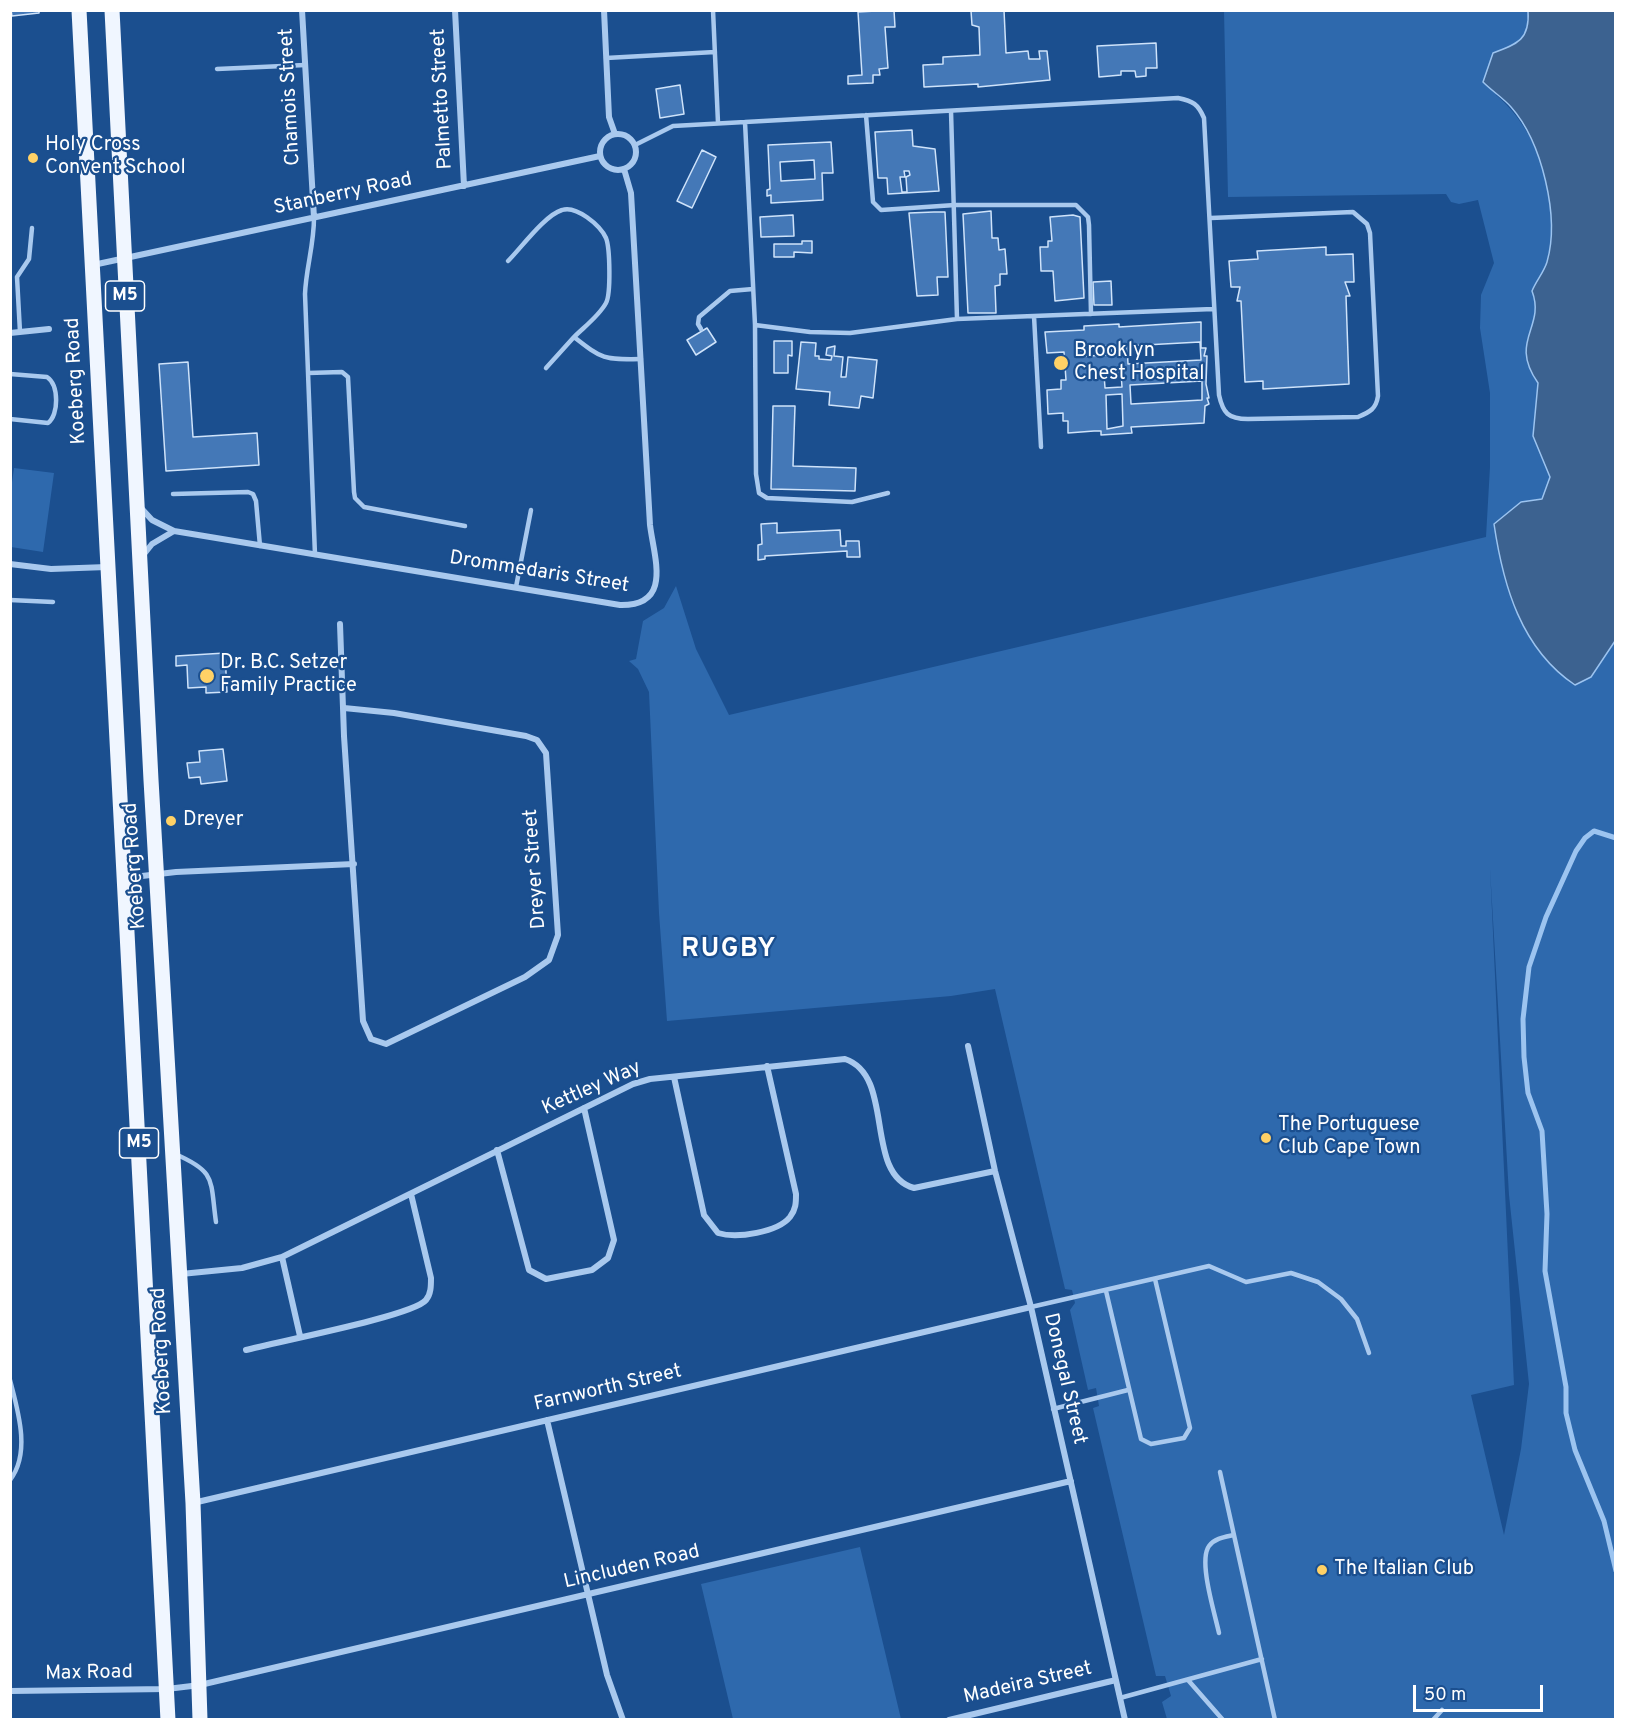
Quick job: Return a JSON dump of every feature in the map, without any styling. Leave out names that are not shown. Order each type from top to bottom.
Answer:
[{"type":"main road","name":"Koeberg Road","points":[[79,10],[168,1719]]},
{"type":"main road","name":"Koeberg Road","points":[[112,10],[136,500],[193,1503],[200,1719]]},
{"type":"street","name":"Chamois Street","points":[[302,10],[314,218]]},
{"type":"street","name":"Palmetto Street","points":[[455,10],[464,186]]},
{"type":"street","points":[[604,10],[609,117],[615,134]]},
{"type":"street","points":[[615,134],[627,136],[635,145],[635,157],[624,169],[609,168],[600,156],[602,144],[615,134]]},
{"type":"street","name":"Stanberry Road","points":[[92,265],[600,156]]},
{"type":"street","name":"Drommedaris Street","points":[[136,500],[152,520],[174,531],[632,605],[644,600],[653,592],[658,571],[650,525],[631,193],[624,169]]},
{"type":"street","points":[[10,333],[49,329]]},
{"type":"street","points":[[140,563],[152,544],[174,531]]},
{"type":"street","points":[[10,564],[51,569],[108,567]]},
{"type":"street","name":"Dreyer Street","points":[[340,624],[344,708],[363,1021],[367,1035],[376,1042],[393,1042],[525,978],[549,960],[558,935],[546,753],[537,740],[526,736],[457,723],[344,708]]},
{"type":"street","points":[[125,878],[176,872],[354,864]]},
{"type":"street","name":"Donegal Street","points":[[968,1046],[995,1171],[1031,1307],[1125,1719]]},
{"type":"street","name":"Kettley Way","points":[[180,1274],[258,1265],[282,1257],[633,1084],[674,1077],[845,1059],[861,1068],[870,1081],[890,1166],[895,1176],[907,1186],[914,1188],[943,1184],[995,1171]]},
{"type":"street","points":[[674,1077],[704,1215],[718,1233],[738,1235],[778,1226],[791,1216],[796,1206],[796,1194],[767,1066]]},
{"type":"street","points":[[497,1150],[529,1270],[546,1279],[592,1270],[608,1258],[614,1240],[584,1108]]},
{"type":"street","points":[[246,1350],[402,1313],[426,1301],[430,1292],[431,1278],[411,1194]]},
{"type":"street","points":[[282,1257],[300,1336]]},
{"type":"street","name":"Farnworth Street","points":[[193,1503],[1031,1307]]},
{"type":"street","points":[[547,1420],[607,1675],[622,1719]]},
{"type":"street","name":"Lincluden Road","points":[[167,1689],[200,1685],[1071,1481]]},
{"type":"street","name":"Madeira Street","points":[[949,1719],[1116,1680]]},
{"type":"street","name":"Max Road","points":[[10,1691],[167,1689]]},
{"type":"lane","points":[[713,10],[718,123]]},
{"type":"lane","points":[[606,58],[715,52]]},
{"type":"lane","points":[[217,69],[305,65]]},
{"type":"lane","points":[[635,145],[673,126],[1178,98],[1189,100],[1199,106],[1204,118],[1219,395],[1225,413],[1233,418],[1358,417],[1377,406],[1370,233],[1360,217],[1353,212],[1211,218]]},
{"type":"lane","points":[[951,111],[957,319]]},
{"type":"lane","points":[[866,115],[872,189],[876,207],[881,210],[955,205],[1076,205],[1088,217],[1091,314]]},
{"type":"lane","points":[[745,122],[755,325],[756,474],[759,493],[766,498],[852,502],[888,493]]},
{"type":"lane","points":[[508,261],[552,215],[564,209],[578,211],[601,231],[607,243],[608,297],[602,309],[546,368]]},
{"type":"lane","points":[[314,218],[314,244],[305,284],[315,555]]},
{"type":"lane","points":[[20,332],[17,277],[29,259],[32,228]]},
{"type":"lane","points":[[702,329],[698,324],[699,317],[730,291],[753,289]]},
{"type":"lane","points":[[755,325],[810,332],[850,333],[957,319],[1213,309]]},
{"type":"lane","points":[[1034,316],[1041,447]]},
{"type":"lane","points":[[574,337],[599,357],[640,359]]},
{"type":"lane","points":[[308,374],[342,372],[348,377],[354,492],[358,503],[364,507],[465,526]]},
{"type":"lane","points":[[10,375],[47,377],[54,385],[55,394],[54,415],[48,423],[10,419]]},
{"type":"lane","points":[[173,494],[248,492],[253,494],[256,501],[260,546]]},
{"type":"lane","points":[[516,587],[531,510]]},
{"type":"lane","points":[[10,600],[52,602]]},
{"type":"lane","points":[[172,1153],[205,1169],[210,1177],[216,1222]]},
{"type":"lane","points":[[1031,1307],[1209,1266],[1246,1282],[1291,1273],[1305,1277],[1330,1290],[1350,1308],[1362,1329],[1369,1353]]},
{"type":"lane","points":[[1106,1291],[1138,1432],[1145,1443],[1188,1436],[1190,1428],[1155,1279]]},
{"type":"lane","points":[[10,1380],[21,1422],[20,1468],[10,1480]]},
{"type":"lane","points":[[1053,1408],[1128,1390]]},
{"type":"lane","points":[[1220,1472],[1275,1719]]},
{"type":"lane","points":[[1219,1632],[1204,1564],[1206,1551],[1216,1540],[1234,1535]]},
{"type":"lane","points":[[1120,1698],[1262,1659]]},
{"type":"lane","points":[[1188,1680],[1223,1719]]},
{"type":"lane","points":[[1433,1719],[1442,1710]]},
{"type":"shaded area","points":[[1224,11],[1528,11],[1527,28],[1521,39],[1493,53],[1496,95],[1511,110],[1536,149],[1544,171],[1552,218],[1547,262],[1532,291],[1535,315],[1526,356],[1538,383],[1533,436],[1551,477],[1542,499],[1521,502],[1591,677],[1615,641],[1615,1719],[1167,1719],[1162,1702],[1171,1696],[1165,1676],[1156,1676],[1093,1408],[1099,1406],[1096,1388],[1088,1390],[1070,1310],[1075,1303],[1072,1290],[1065,1289],[995,989],[951,996],[667,1021],[659,913],[649,692],[638,669],[629,661],[636,659],[643,621],[664,608],[676,586],[696,649],[729,715],[1486,537],[1490,467],[1490,393],[1480,328],[1481,295],[1494,263],[1478,200],[1459,204],[1451,202],[1446,194],[1228,197]],"holes":[[[1490,868],[1509,1195],[1529,1384],[1521,1449],[1504,1535],[1471,1395],[1514,1385]]]},
{"type":"shaded area","points":[[1528,11],[1615,11],[1615,641],[1591,677],[1575,685],[1556,670],[1528,634],[1509,592],[1494,524],[1521,502],[1542,499],[1550,477],[1533,436],[1538,383],[1526,356],[1535,315],[1532,291],[1546,266],[1550,244],[1551,224],[1546,181],[1532,140],[1522,122],[1511,107],[1483,82],[1493,53],[1521,39],[1527,28]]},
{"type":"shaded area","points":[[14,468],[54,473],[43,552],[11,547],[10,497]]},
{"type":"shaded area","points":[[860,1547],[901,1719],[733,1719],[701,1584]]},
{"type":"building","points":[[11,10],[39,10],[39,13],[12,16]]},
{"type":"building","points":[[894,10],[895,27],[885,27],[888,68],[879,69],[880,75],[873,75],[873,83],[848,84],[848,76],[862,75],[858,12]]},
{"type":"building","points":[[1004,10],[1006,53],[1028,51],[1029,59],[1040,59],[1039,51],[1047,51],[1050,80],[978,87],[978,84],[924,87],[923,65],[943,64],[943,57],[980,55],[979,27],[972,25],[971,11]]},
{"type":"building","points":[[1156,43],[1157,68],[1146,68],[1146,76],[1136,77],[1135,71],[1121,71],[1121,75],[1099,77],[1097,46]]},
{"type":"building","points":[[680,85],[684,114],[660,118],[656,89]]},
{"type":"building","points":[[912,130],[913,146],[935,149],[939,191],[888,194],[887,178],[878,178],[875,132]],"holes":[[[904,171],[909,171],[910,175],[906,177],[907,192],[902,192],[900,177],[905,177]]]},
{"type":"building","points":[[831,142],[833,173],[822,173],[823,200],[771,203],[771,195],[767,196],[767,190],[770,189],[768,145]],"holes":[[[814,160],[815,179],[781,181],[780,162]]]},
{"type":"building","points":[[702,150],[716,157],[692,208],[677,201]]},
{"type":"building","points":[[991,211],[992,238],[998,238],[999,250],[1005,249],[1007,274],[1000,274],[1000,285],[995,286],[996,313],[968,313],[963,214]]},
{"type":"building","points":[[945,212],[948,277],[937,277],[938,295],[917,296],[909,213]]},
{"type":"building","points":[[793,215],[794,236],[761,237],[760,217]]},
{"type":"building","points":[[1073,215],[1080,217],[1084,298],[1055,301],[1053,271],[1041,271],[1040,247],[1048,247],[1048,241],[1052,241],[1050,217]]},
{"type":"building","points":[[802,241],[812,241],[812,253],[794,252],[794,257],[774,257],[774,244],[802,244]]},
{"type":"building","points":[[1326,247],[1326,255],[1353,254],[1354,282],[1345,282],[1350,296],[1346,296],[1349,384],[1263,389],[1263,381],[1245,382],[1241,301],[1237,301],[1240,287],[1231,287],[1229,261],[1258,259],[1257,251]]},
{"type":"building","points":[[1111,281],[1112,305],[1094,305],[1093,282]]},
{"type":"building","points":[[1201,322],[1201,348],[1206,348],[1204,356],[1207,356],[1206,384],[1209,398],[1207,398],[1209,404],[1205,406],[1204,423],[1131,427],[1132,433],[1101,435],[1101,431],[1068,433],[1068,421],[1063,421],[1063,413],[1048,414],[1047,390],[1061,389],[1061,380],[1066,380],[1064,352],[1047,353],[1045,332],[1084,330],[1084,326],[1119,324],[1119,327]],"holes":[[[1200,342],[1201,360],[1128,364],[1127,346]],[[1111,346],[1111,355],[1086,356],[1086,347]],[[1121,373],[1122,387],[1105,388],[1104,374]],[[1202,381],[1202,400],[1131,404],[1130,385]],[[1122,394],[1123,426],[1107,429],[1106,395]]]},
{"type":"building","points":[[707,328],[716,342],[696,355],[687,340]]},
{"type":"building","points":[[774,341],[792,341],[792,356],[788,355],[788,373],[774,373]]},
{"type":"building","points":[[801,342],[816,343],[815,356],[819,356],[819,359],[831,360],[832,356],[826,355],[827,348],[835,346],[834,356],[843,357],[841,377],[846,377],[848,357],[877,360],[873,398],[861,396],[859,408],[829,405],[830,392],[796,389]]},
{"type":"building","points":[[188,362],[193,437],[257,433],[259,465],[166,471],[159,364]]},
{"type":"building","points":[[773,406],[795,406],[793,466],[856,468],[855,491],[771,489]]},
{"type":"building","points":[[777,523],[777,533],[840,530],[841,546],[846,546],[846,541],[859,541],[860,557],[847,557],[847,551],[765,556],[765,559],[758,560],[758,545],[762,544],[761,524]]},
{"type":"building","name":"Dr. B.C. Setzer Family Practice","points":[[225,653],[227,692],[206,693],[206,687],[188,688],[187,665],[176,666],[176,656]]},
{"type":"building","points":[[223,749],[227,781],[201,784],[200,777],[189,778],[187,763],[200,762],[199,751]]},
{"type":"waterway","points":[[1616,838],[1594,831],[1585,838],[1576,851],[1546,917],[1529,967],[1523,1019],[1528,1093],[1542,1131],[1547,1214],[1545,1271],[1566,1387],[1566,1413],[1575,1450],[1604,1521],[1616,1571]]},
{"type":"place","name":"Holy Cross Convent School","points":[[33,158]]},
{"type":"place","name":"Brooklyn Chest Hospital","points":[[1061,363]]},
{"type":"place","name":"Dr. B.C. Setzer Family Practice","points":[[207,676]]},
{"type":"place","name":"Dreyer","points":[[171,821]]},
{"type":"place","name":"The Portuguese Club Cape Town","points":[[1266,1138]]},
{"type":"place","name":"The Italian Club","points":[[1322,1570]]},
{"type":"district","name":"RUGBY","points":[[729,951]]}]
